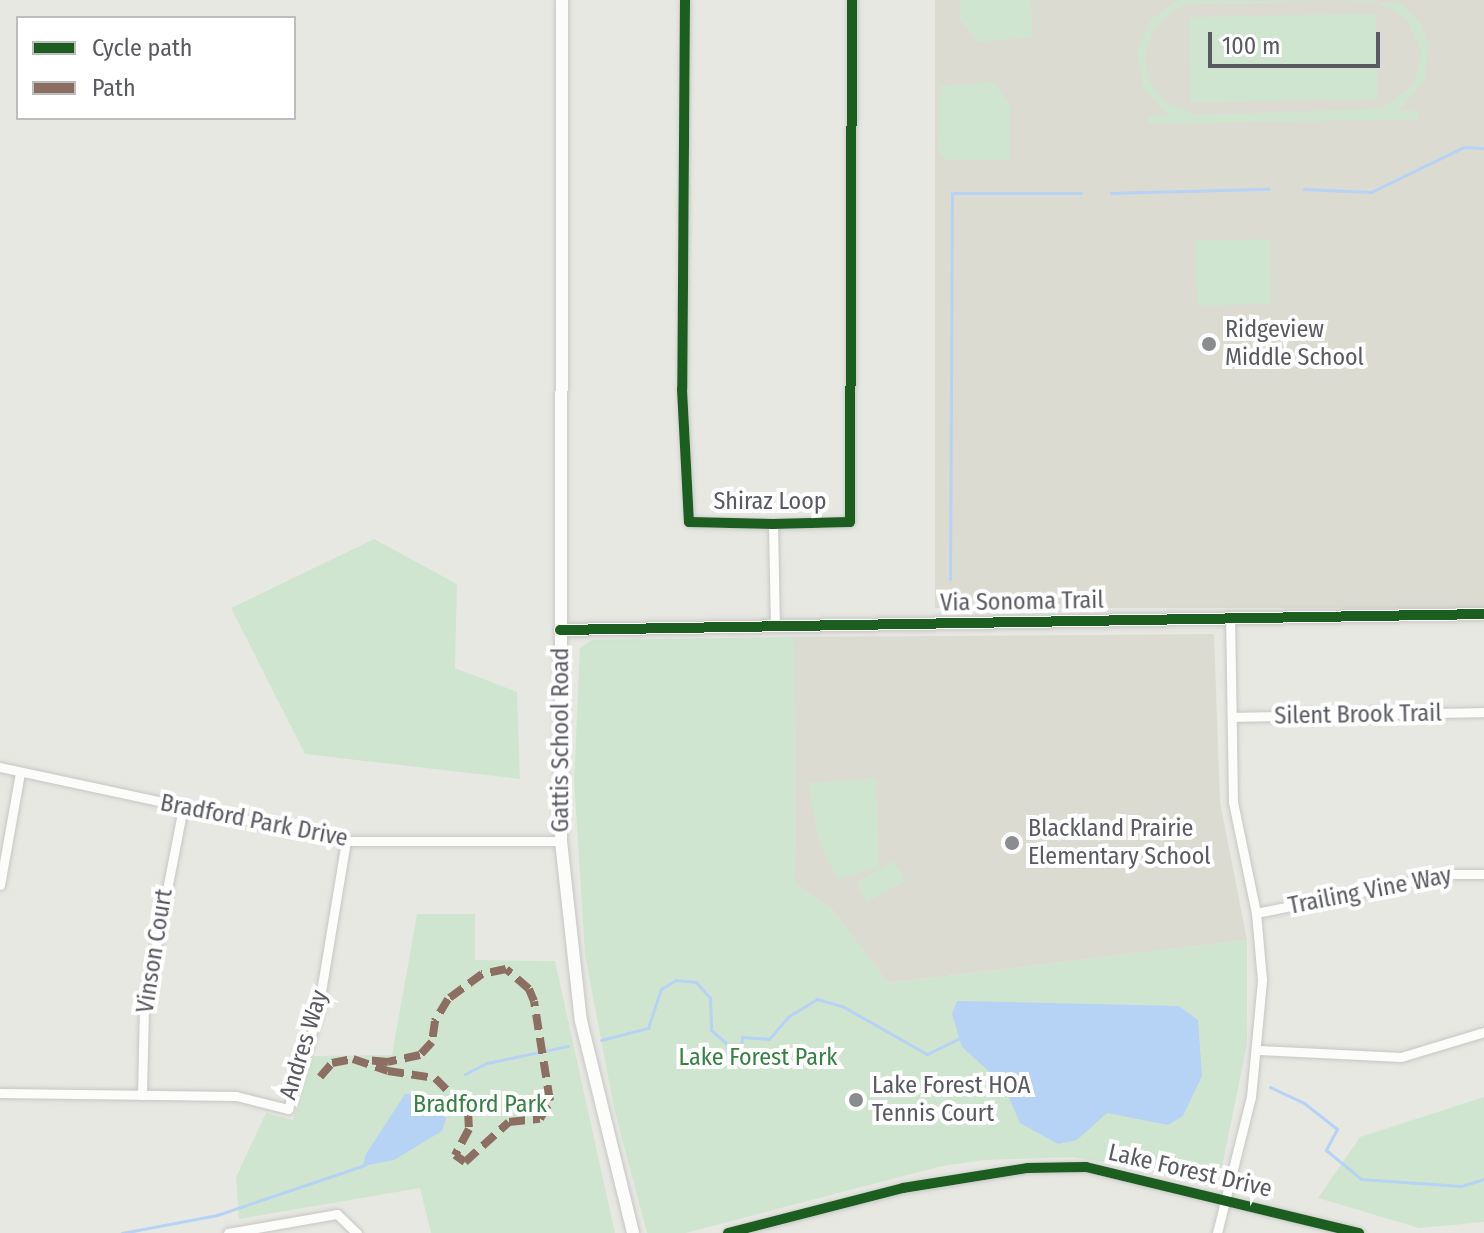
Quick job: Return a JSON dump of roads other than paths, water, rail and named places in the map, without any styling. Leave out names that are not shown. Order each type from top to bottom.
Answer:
[{"type":"main road","name":"Gattis School Road","points":[[562,0],[561,841],[581,1021],[633,1233]]},
{"type":"main road","name":"Via Sonoma Trail","points":[[560,630],[1484,614]]},
{"type":"street","name":"Shiraz Loop","points":[[685,0],[682,389],[689,522],[773,524],[850,522],[852,0]]},
{"type":"street","points":[[773,524],[775,626]]},
{"type":"street","points":[[1217,1233],[1259,1050],[1262,980],[1256,913],[1233,802],[1230,618]]},
{"type":"street","name":"Silent Brook Trail","points":[[1232,717],[1484,712]]},
{"type":"street","name":"Bradford Park Drive","points":[[0,767],[346,841],[561,841]]},
{"type":"street","points":[[0,885],[20,773]]},
{"type":"street","name":"Vinson Court","points":[[142,1095],[144,1008],[183,808]]},
{"type":"street","name":"Andres Way","points":[[0,1093],[236,1096],[288,1109],[317,1016],[346,841]]},
{"type":"street","name":"Trailing Vine Way","points":[[1256,913],[1452,874],[1484,874]]},
{"type":"street","points":[[1259,1050],[1401,1057],[1484,1032]]},
{"type":"street","name":"Lake Forest Drive","points":[[728,1233],[761,1229],[903,1188],[1028,1168],[1086,1167],[1359,1233]]},
{"type":"street","points":[[228,1233],[337,1214],[357,1233]]},
{"type":"water","points":[[957,1001],[1179,1006],[1198,1020],[1202,1076],[1183,1116],[1168,1125],[1107,1113],[1077,1140],[1058,1144],[1020,1123],[1003,1084],[962,1047],[952,1014]]},
{"type":"water","points":[[405,1094],[426,1095],[421,1097],[425,1103],[431,1098],[441,1102],[447,1116],[442,1131],[394,1160],[363,1166],[366,1154]]},
{"type":"waterway","points":[[1304,189],[1371,192],[1464,147],[1484,148]]},
{"type":"waterway","points":[[1111,193],[1269,189]]},
{"type":"waterway","points":[[950,579],[952,193],[1081,193]]},
{"type":"waterway","points":[[601,1040],[648,1028],[661,989],[676,980],[696,982],[710,998],[711,1030],[734,1050],[741,1049],[742,1037],[769,1039],[789,1016],[817,999],[842,1006],[927,1054],[960,1038]]},
{"type":"waterway","points":[[465,1074],[487,1063],[568,1046]]},
{"type":"waterway","points":[[1270,1087],[1304,1103],[1337,1129],[1326,1150],[1361,1179],[1461,1186],[1484,1179]]},
{"type":"waterway","points":[[122,1233],[217,1215],[365,1165]]},
{"type":"place","name":"Ridgeview Middle School","points":[[1209,344]]},
{"type":"place","name":"Blackland Prairie Elementary School","points":[[1012,843]]},
{"type":"place","name":"Lake Forest HOA Tennis Court","points":[[856,1100]]},
{"type":"park label","name":"Lake Forest Park","points":[[758,1058]]},
{"type":"park label","name":"Bradford Park","points":[[480,1105]]}]
